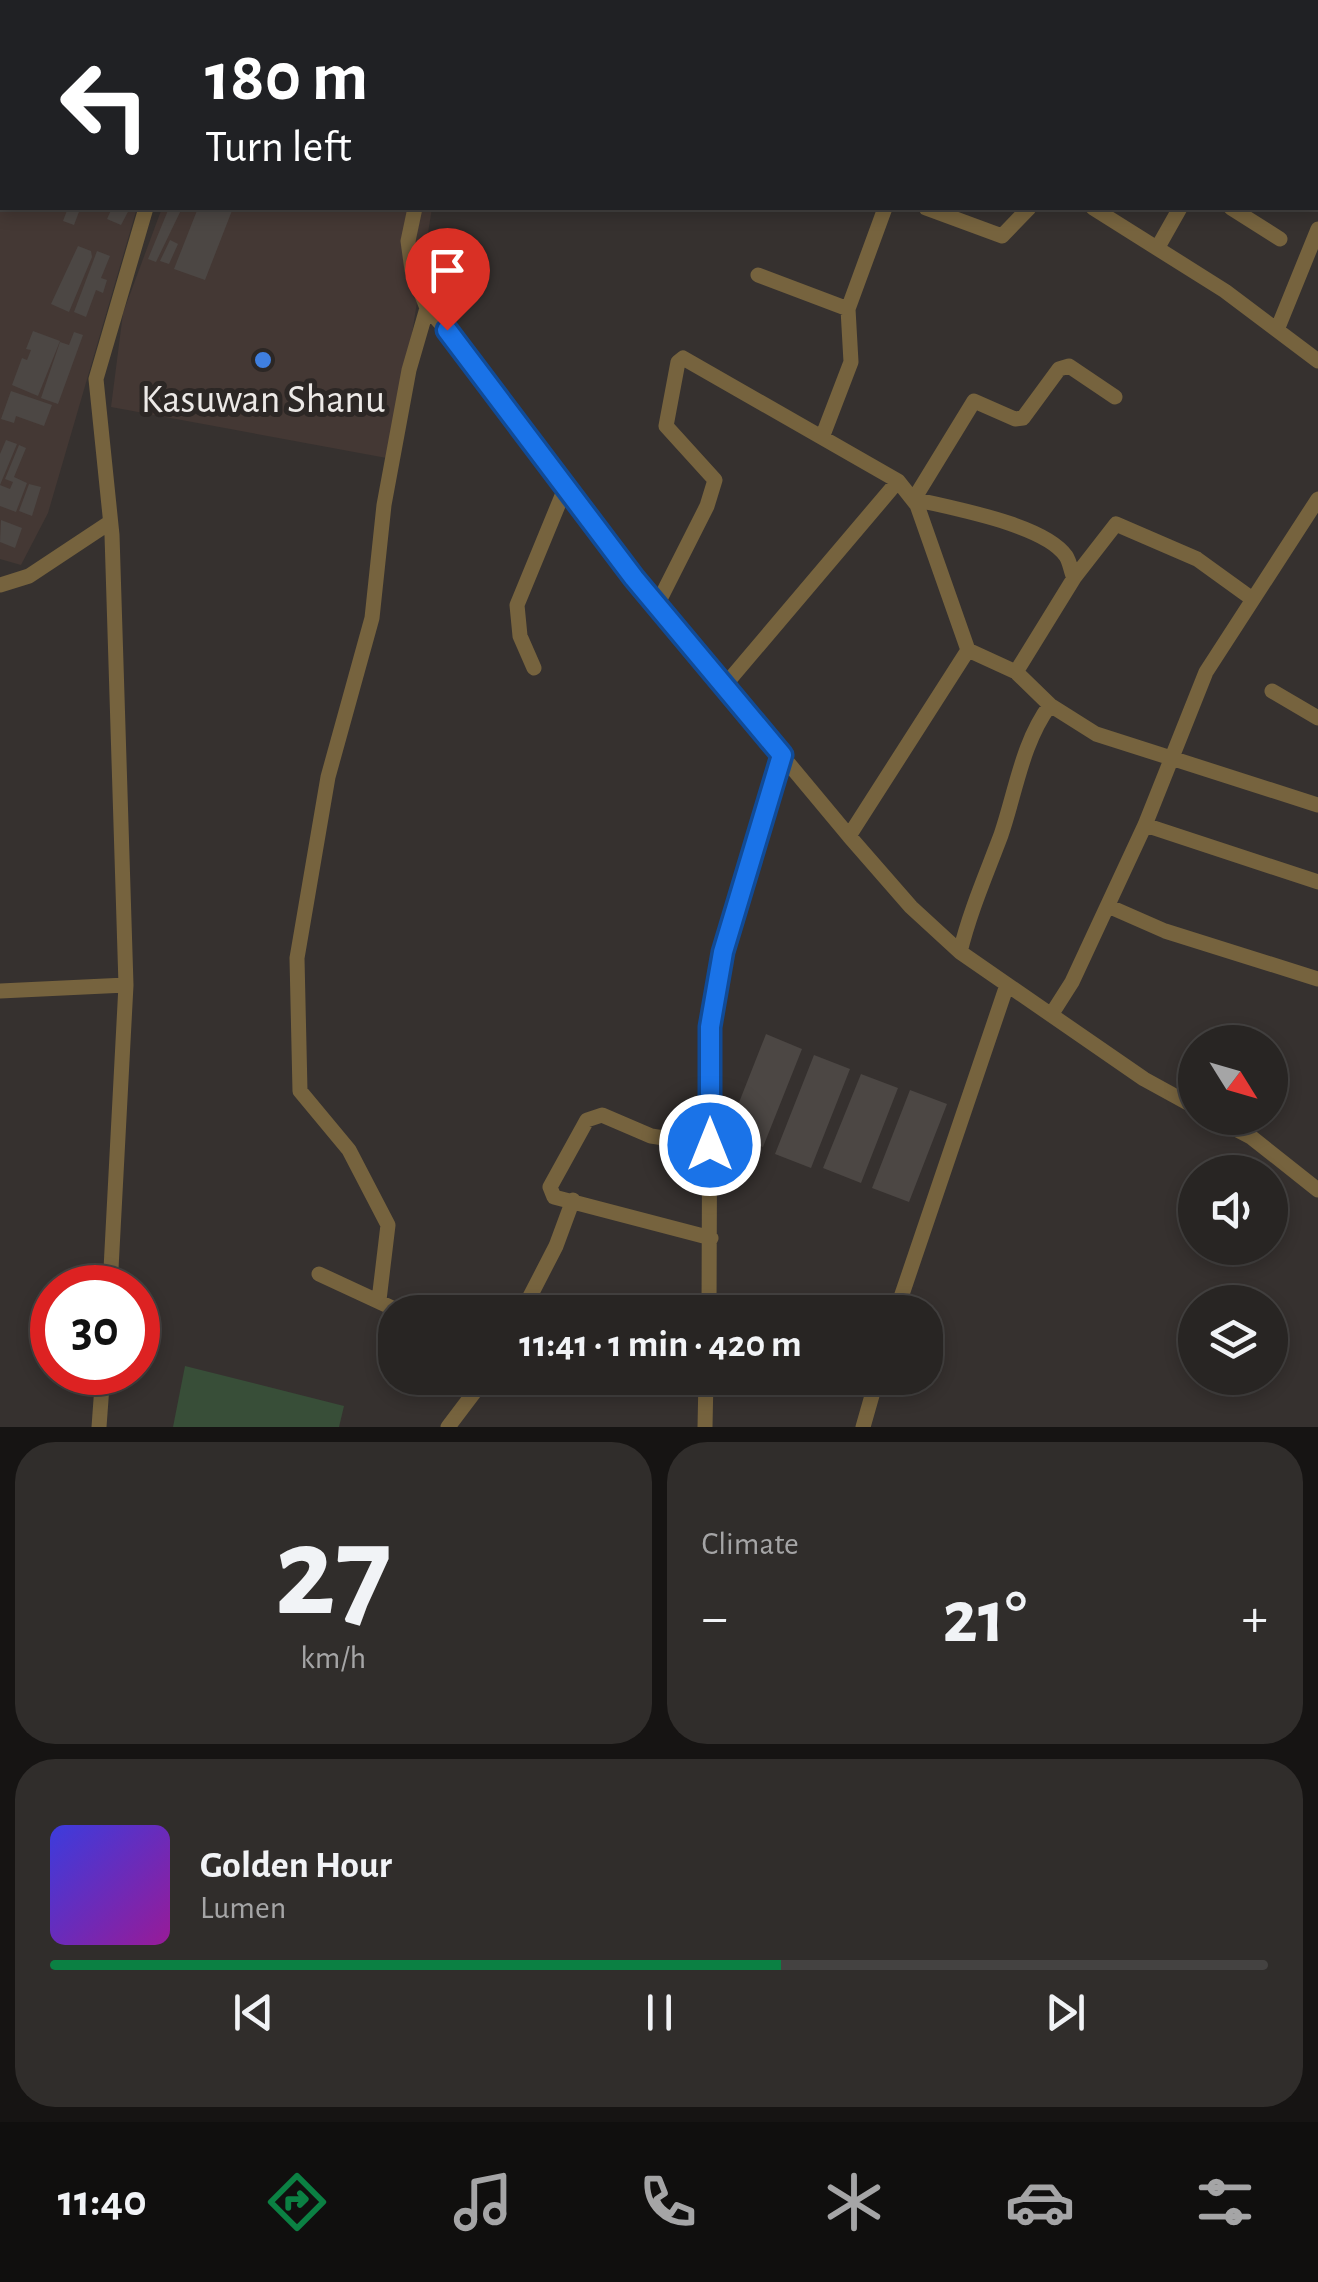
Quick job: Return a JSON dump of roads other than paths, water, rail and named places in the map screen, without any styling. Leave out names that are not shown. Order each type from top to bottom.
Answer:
[{"type":"street","points":[[111,1265],[126,985],[109,523],[96,379],[145,210]]},
{"type":"street","points":[[415,210],[408,241],[412,270],[427,308],[467,352],[657,605],[849,836],[911,907],[960,952],[1144,1078],[1178,1097]]},
{"type":"street","points":[[822,435],[852,362],[848,309],[884,210]]},
{"type":"street","points":[[931,210],[1002,236],[1027,210]]},
{"type":"street","points":[[1096,210],[1158,247],[1318,361]]},
{"type":"street","points":[[1158,247],[1179,210]]},
{"type":"street","points":[[1233,210],[1280,239]]},
{"type":"street","points":[[1276,330],[1318,229]]},
{"type":"street","points":[[758,275],[848,309]]},
{"type":"street","points":[[379,1295],[388,1226],[349,1150],[300,1091],[297,958],[328,777],[372,618],[384,505],[409,370],[427,308]]},
{"type":"street","points":[[657,605],[707,506],[715,480],[666,426],[680,359],[822,435],[898,481],[914,499],[968,650],[1016,672],[1050,705],[1096,734],[1318,804]]},
{"type":"street","points":[[914,499],[974,402],[1015,419],[1023,418],[1059,369],[1070,366],[1116,397]]},
{"type":"street","points":[[725,685],[898,481]]},
{"type":"street","points":[[534,668],[520,636],[516,605],[566,486]]},
{"type":"street","points":[[914,499],[985,516],[1049,542],[1066,555],[1074,578]]},
{"type":"street","points":[[1051,1015],[1145,825],[1206,672],[1316,504]]},
{"type":"street","points":[[0,584],[29,576],[109,523]]},
{"type":"street","points":[[1016,672],[1074,578],[1111,529],[1120,523],[1197,559],[1251,598]]},
{"type":"street","points":[[849,836],[968,650]]},
{"type":"street","points":[[1272,692],[1318,718]]},
{"type":"street","points":[[960,952],[972,902],[1000,836],[1036,725],[1050,705]]},
{"type":"street","points":[[709,1295],[710,1027],[723,952],[782,755]]},
{"type":"street","points":[[1145,825],[1318,882]]},
{"type":"street","points":[[1108,906],[1165,931],[1318,979]]},
{"type":"street","points":[[902,1295],[1007,984]]},
{"type":"street","points":[[0,992],[126,985]]},
{"type":"street","points":[[710,1145],[651,1136],[602,1115],[587,1120],[550,1186],[554,1197],[711,1238]]},
{"type":"street","points":[[1247,1135],[1318,1190]]},
{"type":"street","points":[[531,1295],[574,1200]]},
{"type":"street","points":[[319,1274],[378,1300]]},
{"type":"street","points":[[99,1427],[101,1395]]},
{"type":"street","points":[[448,1427],[472,1395]]},
{"type":"street","points":[[705,1427],[706,1395]]},
{"type":"street","points":[[862,1427],[872,1395]]},
{"type":"place","name":"Kasuwan Shanu","points":[[263,360]]}]
